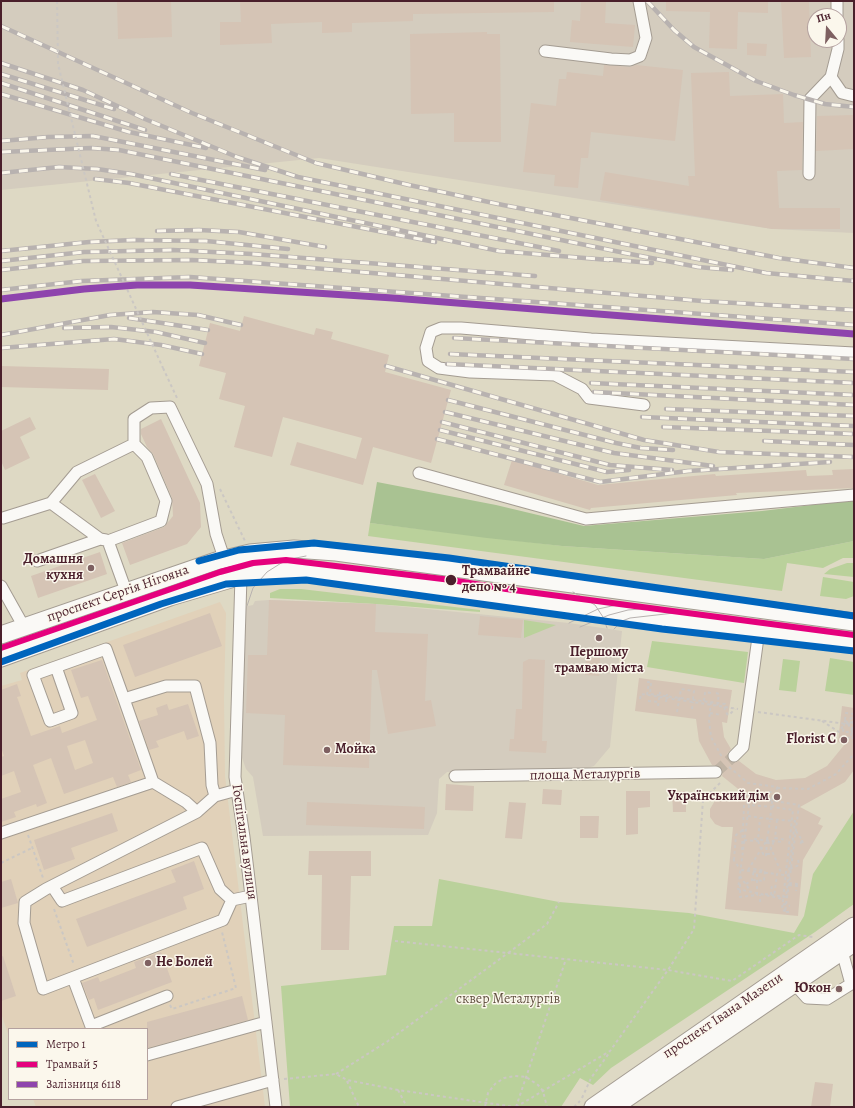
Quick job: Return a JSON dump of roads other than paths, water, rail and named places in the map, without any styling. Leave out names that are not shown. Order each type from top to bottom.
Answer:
[{"type":"highway","name":"проспект Сергія Нігояна","points":[[1,635],[126,591],[230,557],[286,550],[330,552],[854,622]]},
{"type":"highway","name":"проспект Сергія Нігояна","points":[[1,658],[170,597],[241,576],[267,572],[299,572],[854,643]]},
{"type":"highway","name":"проспект Івана Мазепи","points":[[614,1107],[790,979],[837,943],[854,926]]},
{"type":"highway","name":"проспект Івана Мазепи","points":[[587,1104],[790,979]]},
{"type":"street","points":[[546,50],[611,59],[630,60],[640,56],[646,38],[639,1]]},
{"type":"street","points":[[809,174],[810,100],[831,77],[838,48]]},
{"type":"street","points":[[831,77],[842,93],[854,96]]},
{"type":"street","points":[[644,405],[589,398],[582,389],[555,375],[476,372],[439,368],[428,362],[426,348],[431,332],[441,328],[461,328],[591,339],[854,353]]},
{"type":"street","name":"Госпітальна вулиця","points":[[134,444],[134,419],[150,408],[170,407],[207,484],[216,534],[230,557],[240,566],[241,576],[235,777],[266,1022],[277,1080],[276,1107]]},
{"type":"street","points":[[3,518],[51,503],[77,472],[134,444],[147,458],[166,501],[161,521],[37,561]]},
{"type":"street","points":[[419,473],[586,519],[854,494]]},
{"type":"street","points":[[51,503],[104,540],[126,591]]},
{"type":"street","points":[[1,586],[24,627]]},
{"type":"street","points":[[734,756],[742,747],[759,630]]},
{"type":"street","points":[[56,667],[72,713],[50,721],[33,675],[106,649],[154,782],[186,802],[197,812]]},
{"type":"street","points":[[124,699],[166,686],[195,686],[210,743],[212,785],[216,796]]},
{"type":"street","name":"площа Металургів","points":[[454,776],[720,775]]},
{"type":"street","points":[[1,832],[154,782]]},
{"type":"street","points":[[232,900],[223,920],[43,989],[24,923],[25,902],[52,886],[197,812],[216,796],[237,790]]},
{"type":"street","points":[[52,886],[62,901],[202,848],[220,889],[232,900]]},
{"type":"street","points":[[232,900],[251,896]]},
{"type":"street","points":[[790,979],[807,998],[827,999],[853,984],[837,943]]},
{"type":"street","points":[[73,978],[91,1028],[167,996]]},
{"type":"street","points":[[148,1054],[266,1022]]},
{"type":"street","points":[[177,1107],[277,1080]]},
{"type":"tunnel","points":[[716,772],[734,756]]},
{"type":"tram line","points":[[247,606],[253,588],[267,572],[286,560],[306,556]]},
{"type":"tram line","name":"5","points":[[1,648],[220,572],[253,563],[286,560],[451,580],[506,589],[854,635]]},
{"type":"tram line","points":[[573,592],[595,605],[603,617],[607,628]]},
{"type":"tram line","points":[[569,623],[598,609],[621,604]]},
{"type":"tram line","points":[[580,627],[609,615],[628,610],[652,608]]},
{"type":"tram line","points":[[614,629],[622,621],[630,618],[683,612]]},
{"type":"railway","points":[[647,1],[674,30],[694,47],[756,81],[794,95],[825,104],[854,107]]},
{"type":"railway","points":[[1,26],[192,113],[316,163],[503,205],[779,258],[854,268]]},
{"type":"railway","points":[[1,63],[83,90],[145,119],[237,157],[298,177],[766,273],[854,281]]},
{"type":"railway","points":[[1,74],[114,109]]},
{"type":"railway","points":[[1,83],[145,130]]},
{"type":"railway","points":[[1,94],[129,132],[206,148]]},
{"type":"railway","points":[[1,141],[48,137],[93,136],[265,170]]},
{"type":"railway","points":[[2,152],[91,148],[119,150],[625,253],[698,267],[732,270]]},
{"type":"railway","points":[[1,173],[59,167],[97,169],[131,174],[499,251],[609,260]]},
{"type":"railway","points":[[171,174],[559,251]]},
{"type":"railway","points":[[95,179],[129,183],[435,242]]},
{"type":"railway","points":[[157,231],[199,230],[239,232],[325,247]]},
{"type":"railway","points":[[1,251],[89,242],[133,240],[206,241],[288,249]]},
{"type":"railway","points":[[1,261],[84,252],[173,250],[252,254],[535,276]]},
{"type":"railway","points":[[604,259],[652,263]]},
{"type":"railway","points":[[1,270],[83,261],[192,260],[254,263],[702,301],[854,310]]},
{"type":"railway","points":[[1,290],[82,281],[190,277],[854,325]]},
{"type":"railway","points":[[1,335],[110,315],[153,312],[198,315],[241,325]]},
{"type":"railway","points":[[129,318],[208,330]]},
{"type":"railway","points":[[64,328],[111,327],[156,332],[205,343]]},
{"type":"railway","points":[[454,338],[854,359]]},
{"type":"railway","points":[[1,348],[114,339],[161,345],[202,354]]},
{"type":"railway","points":[[450,354],[854,372]]},
{"type":"railway","points":[[447,364],[854,383]]},
{"type":"railway","points":[[386,366],[644,440],[719,452],[854,457]]},
{"type":"railway","points":[[591,383],[854,395]]},
{"type":"railway","points":[[594,392],[854,405]]},
{"type":"railway","points":[[448,400],[616,443],[641,448],[673,450]]},
{"type":"railway","points":[[666,409],[854,416]]},
{"type":"railway","points":[[445,412],[614,453],[713,466]]},
{"type":"railway","points":[[642,417],[854,426]]},
{"type":"railway","points":[[442,422],[610,465],[672,470]]},
{"type":"railway","points":[[663,427],[854,434]]},
{"type":"railway","points":[[440,430],[607,472],[629,470]]},
{"type":"railway","points":[[437,439],[600,482],[688,471],[830,462]]},
{"type":"railway","points":[[764,441],[854,445]]},
{"type":"metro line","name":"1","points":[[199,561],[239,550],[314,543],[449,558],[854,616]]},
{"type":"metro line","name":"1","points":[[1,662],[161,604],[226,584],[306,580],[662,629],[854,651]]},
{"type":"rail line","name":"6118","points":[[1,299],[84,289],[137,285],[190,285],[393,298],[854,334]]},
{"type":"place","name":"Домашня кухня","points":[[91,568]]},
{"type":"place","name":"Трамвайне депо № 4","points":[[451,580]]},
{"type":"place","name":"Першому трамваю міста","points":[[599,638]]},
{"type":"place","name":"Florist C","points":[[844,740]]},
{"type":"place","name":"Мойка","points":[[327,750]]},
{"type":"place","name":"Український дім","points":[[777,797]]},
{"type":"place","name":"Не Болей","points":[[148,963]]},
{"type":"place","name":"Юкон","points":[[839,989]]},
{"type":"park label","name":"сквер Металургів","points":[[508,1000]]}]
